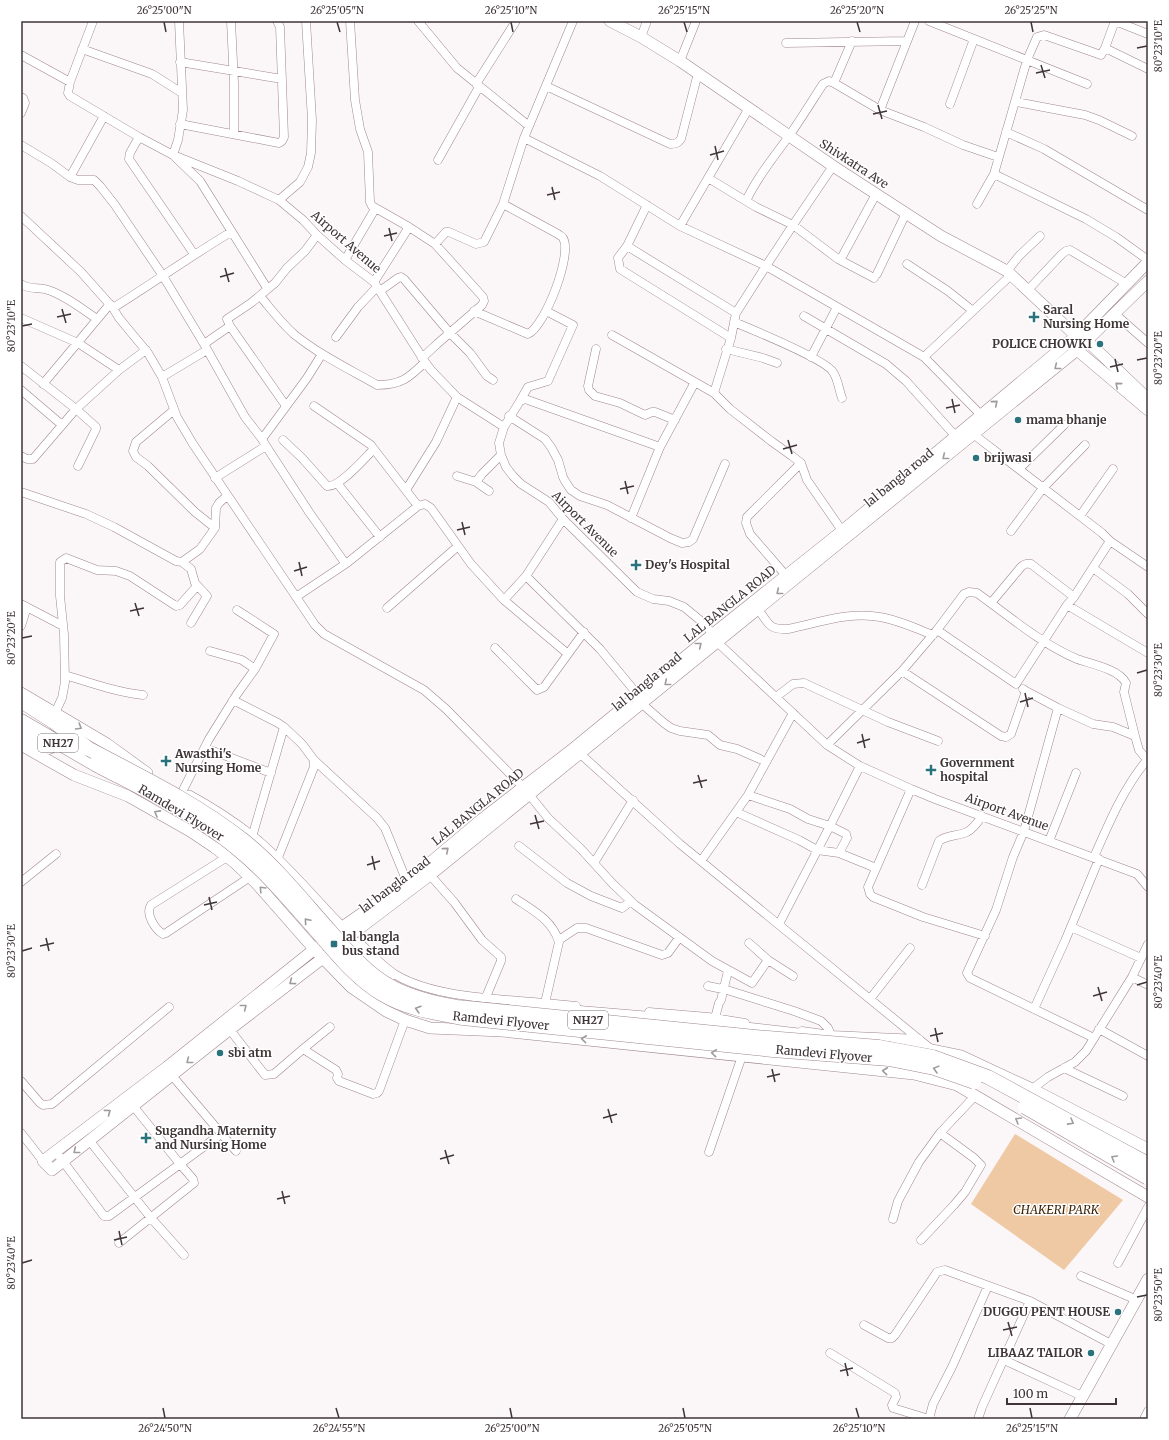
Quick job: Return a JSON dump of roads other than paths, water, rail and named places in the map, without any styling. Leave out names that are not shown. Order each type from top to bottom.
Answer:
[{"type":"highway","points":[[21,701],[54,722],[90,749]]},
{"type":"highway","name":"Ramdevi Flyover","points":[[21,709],[194,806],[244,841],[269,864],[344,947],[369,971],[385,984],[416,998],[436,1004],[457,1007],[755,1037],[879,1047],[933,1057],[988,1077],[1148,1164]]},
{"type":"highway","name":"Ramdevi Flyover","points":[[21,722],[95,764],[165,801],[216,832],[240,851],[270,879],[352,970],[376,990],[397,1002],[418,1010],[463,1018],[773,1050],[889,1059],[914,1063],[958,1075],[1014,1100],[1148,1178]]},
{"type":"highway","points":[[21,734],[52,749],[95,764]]},
{"type":"street","points":[[93,21],[70,82],[68,93],[70,96],[139,137],[173,155],[200,181],[268,288]]},
{"type":"street","points":[[173,155],[183,110],[179,21]]},
{"type":"street","points":[[231,21],[234,134]]},
{"type":"street","points":[[180,124],[279,143],[282,141],[284,137],[280,27],[277,21]]},
{"type":"street","points":[[278,200],[300,182],[308,167],[312,120],[306,21]]},
{"type":"street","points":[[260,296],[286,327],[304,342],[376,385],[383,385],[404,380],[449,332],[482,305],[484,301],[483,297],[435,244],[409,227],[375,209],[370,202],[368,152],[360,129],[355,100],[350,21]]},
{"type":"street","points":[[418,21],[457,68],[529,126]]},
{"type":"street","points":[[438,160],[478,86],[516,21]]},
{"type":"street","points":[[435,244],[446,232],[472,242],[481,244],[484,242],[503,204],[524,138],[573,21]]},
{"type":"street","name":"Shivkatra Ave","points":[[610,21],[642,37],[680,61],[833,166],[941,236],[1008,274],[1075,336],[1077,350],[1148,410]]},
{"type":"street","points":[[642,37],[647,21]]},
{"type":"street","points":[[680,61],[696,21]]},
{"type":"street","points":[[880,110],[915,21]]},
{"type":"street","points":[[929,21],[1087,84]]},
{"type":"street","points":[[977,204],[994,174],[1027,60],[1035,40],[1039,36],[1044,35],[1101,55],[1115,21],[1148,34]]},
{"type":"street","points":[[950,104],[974,39]]},
{"type":"street","points":[[834,83],[852,41]]},
{"type":"street","points":[[786,43],[907,41]]},
{"type":"street","points":[[1105,48],[1148,69]]},
{"type":"street","points":[[82,49],[152,74],[182,92]]},
{"type":"street","points":[[21,55],[70,82]]},
{"type":"street","points":[[180,62],[282,79]]},
{"type":"street","points":[[546,86],[670,144],[675,144],[681,139],[698,73]]},
{"type":"street","points":[[746,201],[750,191],[789,136],[823,84],[829,81],[880,110],[924,127],[963,145],[998,157]]},
{"type":"street","points":[[21,97],[25,103],[21,113]]},
{"type":"street","points":[[1016,102],[1085,115],[1132,136]]},
{"type":"street","points":[[680,226],[749,108]]},
{"type":"street","points":[[70,177],[104,116]]},
{"type":"street","points":[[1006,132],[1044,149],[1148,210]]},
{"type":"street","points":[[139,137],[130,153],[129,159],[194,254]]},
{"type":"street","points":[[524,138],[600,176],[680,226],[766,266],[924,357],[981,415]]},
{"type":"street","points":[[21,145],[51,163],[70,177],[78,180],[94,180],[116,205],[163,276],[245,417],[342,560],[347,563]]},
{"type":"street","name":"Airport Avenue","points":[[173,155],[238,181],[278,200],[303,220],[317,235],[345,260],[377,286],[431,370],[457,396],[504,427],[499,443],[501,455],[506,467],[513,476],[522,484],[549,502],[563,519],[637,592],[653,599],[669,601],[684,607],[694,614],[715,638],[827,745],[860,766],[910,789],[1137,874],[1148,887]]},
{"type":"street","points":[[714,393],[726,349],[731,338],[736,313],[833,166]]},
{"type":"street","points":[[804,316],[886,364],[906,382],[959,440],[981,415],[1075,336],[1148,261],[1086,219],[994,174]]},
{"type":"street","points":[[708,178],[756,207],[793,225],[838,259],[875,276],[906,213]]},
{"type":"street","points":[[843,255],[876,194]]},
{"type":"street","points":[[474,312],[528,334],[534,331],[546,311],[558,284],[565,246],[563,238],[503,204]]},
{"type":"street","points":[[647,205],[627,246],[618,258],[620,269],[731,338]]},
{"type":"street","points":[[345,260],[375,209]]},
{"type":"street","points":[[21,216],[81,272],[112,306],[119,318],[146,350],[162,376],[174,410],[193,444],[314,625],[324,634],[424,690],[446,709],[526,791],[548,818],[594,863],[612,883],[631,901],[680,938],[712,961],[752,983],[768,960]]},
{"type":"street","points":[[336,337],[358,307],[377,286],[409,227]]},
{"type":"street","points":[[43,384],[97,319],[112,306],[163,276],[194,254],[231,232]]},
{"type":"street","points":[[286,406],[230,326],[227,317],[252,303],[260,296],[305,251],[317,235]]},
{"type":"street","points":[[924,357],[973,311],[1008,274],[1019,256],[1040,236]]},
{"type":"street","points":[[627,246],[736,313]]},
{"type":"street","points":[[1027,291],[1062,254],[1070,250],[1126,284]]},
{"type":"street","points":[[907,264],[948,291],[973,311]]},
{"type":"street","points":[[377,286],[401,277],[449,332],[467,350],[487,376],[494,380]]},
{"type":"street","name":"lal bangla road","points":[[275,989],[323,958],[430,875],[526,791],[754,606],[959,440],[973,434],[1087,342],[1148,281]]},
{"type":"street","points":[[21,284],[30,288],[49,290],[83,309],[97,319]]},
{"type":"street","points":[[811,357],[837,307]]},
{"type":"street","points":[[504,427],[509,416],[528,387],[548,381],[573,325],[546,311]]},
{"type":"street","points":[[1115,314],[1148,343]]},
{"type":"street","points":[[21,318],[78,343],[119,370]]},
{"type":"street","points":[[734,322],[811,357],[830,368],[834,372],[842,398]]},
{"type":"street","points":[[162,376],[205,347],[230,326]]},
{"type":"street","points":[[612,335],[714,393],[730,409],[792,456],[801,464],[807,480],[844,534]]},
{"type":"street","points":[[1075,336],[1087,342],[1148,399]]},
{"type":"street","points":[[596,348],[588,386],[589,390],[595,396],[620,403],[645,415],[655,412],[675,420]]},
{"type":"street","points":[[726,349],[777,363]]},
{"type":"street","points":[[21,456],[27,459],[33,459],[76,409],[119,370],[146,350]]},
{"type":"street","points":[[215,478],[264,443],[286,406],[307,378],[322,354]]},
{"type":"street","points":[[21,366],[94,424],[96,429],[78,466]]},
{"type":"street","points":[[631,518],[660,447],[695,382]]},
{"type":"street","points":[[21,390],[62,425]]},
{"type":"street","points":[[406,490],[436,442],[457,396]]},
{"type":"street","points":[[520,401],[525,399],[660,447]]},
{"type":"street","points":[[314,406],[366,441],[418,506]]},
{"type":"street","points":[[174,410],[136,442],[133,451],[136,457],[148,466],[195,512],[215,528]]},
{"type":"street","points":[[509,416],[545,439],[558,460],[562,477],[571,490],[580,496],[607,505],[670,538],[682,542],[689,542],[693,539],[725,464]]},
{"type":"street","points":[[1019,469],[1064,425]]},
{"type":"street","points":[[973,434],[1110,540],[1148,567]]},
{"type":"street","points":[[283,440],[302,458],[327,486],[333,486],[354,469],[373,448]]},
{"type":"street","points":[[1011,531],[1043,488],[1085,445]]},
{"type":"street","points":[[476,482],[501,455]]},
{"type":"street","points":[[789,579],[750,534],[746,523],[747,517],[801,464]]},
{"type":"street","points":[[1080,516],[1113,468]]},
{"type":"street","points":[[457,476],[476,482],[489,491]]},
{"type":"street","points":[[337,483],[380,536]]},
{"type":"street","points":[[21,492],[86,514],[114,527],[176,561],[182,562],[191,569],[194,582],[206,593],[207,596],[191,623]]},
{"type":"street","points":[[182,562],[200,549],[215,528],[216,508],[227,496]]},
{"type":"street","points":[[296,597],[347,563],[418,506],[425,504],[428,505],[457,547],[504,600],[568,654]]},
{"type":"street","points":[[504,600],[526,576],[563,519]]},
{"type":"street","points":[[1016,684],[1045,642],[1110,540]]},
{"type":"street","points":[[387,608],[457,547]]},
{"type":"street","points":[[55,713],[62,698],[65,675],[60,596],[60,562],[66,558],[97,570],[116,571],[130,576],[176,606],[180,605],[197,586]]},
{"type":"street","points":[[991,603],[1021,567],[1027,563],[1031,564],[1074,597]]},
{"type":"street","points":[[1093,568],[1128,594],[1148,614]]},
{"type":"street","points":[[526,576],[600,649],[640,699],[664,723],[671,728],[680,731],[708,735],[720,745],[737,749],[760,759]]},
{"type":"street","points":[[827,745],[902,671],[935,633],[964,594],[969,592],[977,592],[1045,642],[1076,658],[1120,676],[1126,683],[1124,692],[1134,736],[1139,750],[1148,760],[1126,790],[1109,822],[1071,927],[1034,1009]]},
{"type":"street","points":[[1068,605],[1148,653]]},
{"type":"street","points":[[21,626],[24,606],[63,626]]},
{"type":"street","points":[[754,606],[772,628],[777,630],[848,616],[879,616],[935,633],[1026,691],[1058,708],[1093,724],[1107,725],[1134,736]]},
{"type":"street","points":[[182,792],[204,748],[233,700],[255,669],[274,634],[237,610]]},
{"type":"street","points":[[495,648],[537,690],[544,687],[584,632]]},
{"type":"street","points":[[210,651],[242,660],[255,669]]},
{"type":"street","points":[[902,671],[1001,736],[1006,737],[1011,734],[1026,691]]},
{"type":"street","points":[[65,675],[131,694],[143,695]]},
{"type":"street","points":[[776,697],[793,684],[804,683],[888,722],[938,741]]},
{"type":"street","points":[[21,692],[107,744],[142,770],[215,810],[252,837],[277,860],[341,928],[378,961],[395,974],[424,987],[444,992],[486,997],[715,1018],[832,1035],[919,1039]]},
{"type":"street","points":[[233,700],[284,727],[302,744],[314,760],[377,818],[385,828],[407,882]]},
{"type":"street","points":[[1058,708],[1024,832],[1012,857],[996,910],[968,970],[968,976],[1094,1038]]},
{"type":"street","points":[[701,861],[748,795],[793,713]]},
{"type":"street","points":[[252,837],[284,727]]},
{"type":"street","points":[[21,745],[74,775],[128,796],[190,831],[227,857],[250,877],[272,900],[315,950],[351,987],[386,1011],[405,1020],[430,1028],[502,1031],[914,1074],[957,1085],[1148,1197]]},
{"type":"street","points":[[204,748],[271,773]]},
{"type":"street","points":[[577,750],[680,844],[933,1050]]},
{"type":"street","points":[[277,860],[314,767],[314,760]]},
{"type":"street","points":[[779,924],[860,766]]},
{"type":"street","points":[[1049,841],[1076,773]]},
{"type":"street","points":[[910,789],[868,887],[870,894],[873,897],[923,917],[985,936]]},
{"type":"street","name":"LAL BANGLA ROAD","points":[[275,989],[315,950],[341,928],[407,882],[526,791]]},
{"type":"street","points":[[748,795],[790,809],[808,818],[830,826],[846,835],[847,838],[839,853]]},
{"type":"street","points":[[594,863],[633,800]]},
{"type":"street","points":[[736,812],[799,840],[817,850],[839,853],[876,868]]},
{"type":"street","points":[[922,885],[939,841],[943,838],[967,832],[974,827],[982,816]]},
{"type":"street","points":[[518,846],[567,883],[591,896],[622,908],[631,901]]},
{"type":"street","points":[[21,882],[56,854]]},
{"type":"street","points":[[227,857],[151,905],[148,909],[149,914],[158,931],[162,934],[166,934],[250,877]]},
{"type":"street","points":[[430,875],[454,902],[482,940],[501,957],[501,961],[486,997]]},
{"type":"street","points":[[516,899],[540,914],[557,934],[559,940],[559,947],[545,1003]]},
{"type":"street","points":[[1071,927],[1141,958]]},
{"type":"street","points":[[559,940],[577,928],[586,928],[662,955],[668,953],[680,938]]},
{"type":"street","points":[[350,936],[368,961],[383,974],[401,986],[431,998],[664,1019],[912,1046],[961,1056],[1032,1089],[1148,1149]]},
{"type":"street","points":[[748,943],[768,960],[793,976]]},
{"type":"street","points":[[1032,1089],[1048,1076],[1075,1062],[1086,1051],[1132,977],[1148,944]]},
{"type":"street","points":[[870,999],[910,948]]},
{"type":"street","points":[[715,1018],[728,971]]},
{"type":"street","points":[[1132,977],[1148,985]]},
{"type":"street","points":[[708,986],[723,989],[821,1021],[832,1035]]},
{"type":"street","points":[[21,1133],[52,1170],[89,1140],[130,1102],[275,989]]},
{"type":"street","points":[[21,1081],[40,1103],[43,1105],[52,1104],[169,1007]]},
{"type":"street","points":[[303,1050],[336,1070],[339,1081],[373,1094],[377,1093],[405,1020]]},
{"type":"street","points":[[227,1026],[265,1075],[274,1074],[330,1027]]},
{"type":"street","points":[[1099,1029],[1148,1056]]},
{"type":"street","points":[[709,1152],[742,1056]]},
{"type":"street","points":[[1064,1068],[1123,1096]]},
{"type":"street","points":[[169,1071],[236,1151]]},
{"type":"street","points":[[893,1219],[898,1201],[919,1162],[940,1133],[975,1096]]},
{"type":"street","points":[[44,1161],[130,1102]]},
{"type":"street","points":[[119,1243],[194,1183],[193,1179],[130,1102]]},
{"type":"street","points":[[921,1240],[965,1192],[981,1165],[974,1158],[940,1133]]},
{"type":"street","points":[[56,1152],[104,1216],[109,1216],[221,1134]]},
{"type":"street","points":[[89,1140],[151,1218],[184,1255]]},
{"type":"street","points":[[1118,1263],[1148,1207]]},
{"type":"street","points":[[864,1325],[888,1338],[892,1338],[937,1272],[940,1270],[945,1270],[1030,1301],[1111,1344]]},
{"type":"street","points":[[1081,1276],[1137,1300]]},
{"type":"street","points":[[1070,1419],[1148,1279]]},
{"type":"street","points":[[830,1353],[895,1393],[896,1397],[892,1408],[930,1419],[932,1404],[952,1367],[988,1286]]},
{"type":"street","points":[[978,1419],[1030,1301]]},
{"type":"street","points":[[1004,1360],[1082,1396]]},
{"type":"street","points":[[1144,1419],[1148,1411]]},
{"type":"place","name":"Saral Nursing Home","points":[[1034,317]]},
{"type":"place","name":"POLICE CHOWKI","points":[[1100,344]]},
{"type":"place","name":"mama bhanje","points":[[1018,420]]},
{"type":"place","name":"brijwasi","points":[[976,458]]},
{"type":"place","name":"Dey's Hospital","points":[[636,565]]},
{"type":"place","name":"Awasthi's Nursing Home","points":[[166,761]]},
{"type":"place","name":"Government hospital","points":[[931,770]]},
{"type":"place","name":"lal bangla bus stand","points":[[334,944]]},
{"type":"place","name":"sbi atm","points":[[220,1053]]},
{"type":"place","name":"Sugandha Maternity and Nursing Home","points":[[146,1138]]},
{"type":"place","name":"DUGGU PENT HOUSE","points":[[1118,1312]]},
{"type":"place","name":"LIBAAZ TAILOR","points":[[1091,1353]]},
{"type":"park label","name":"CHAKERI PARK","points":[[1056,1210]]}]
